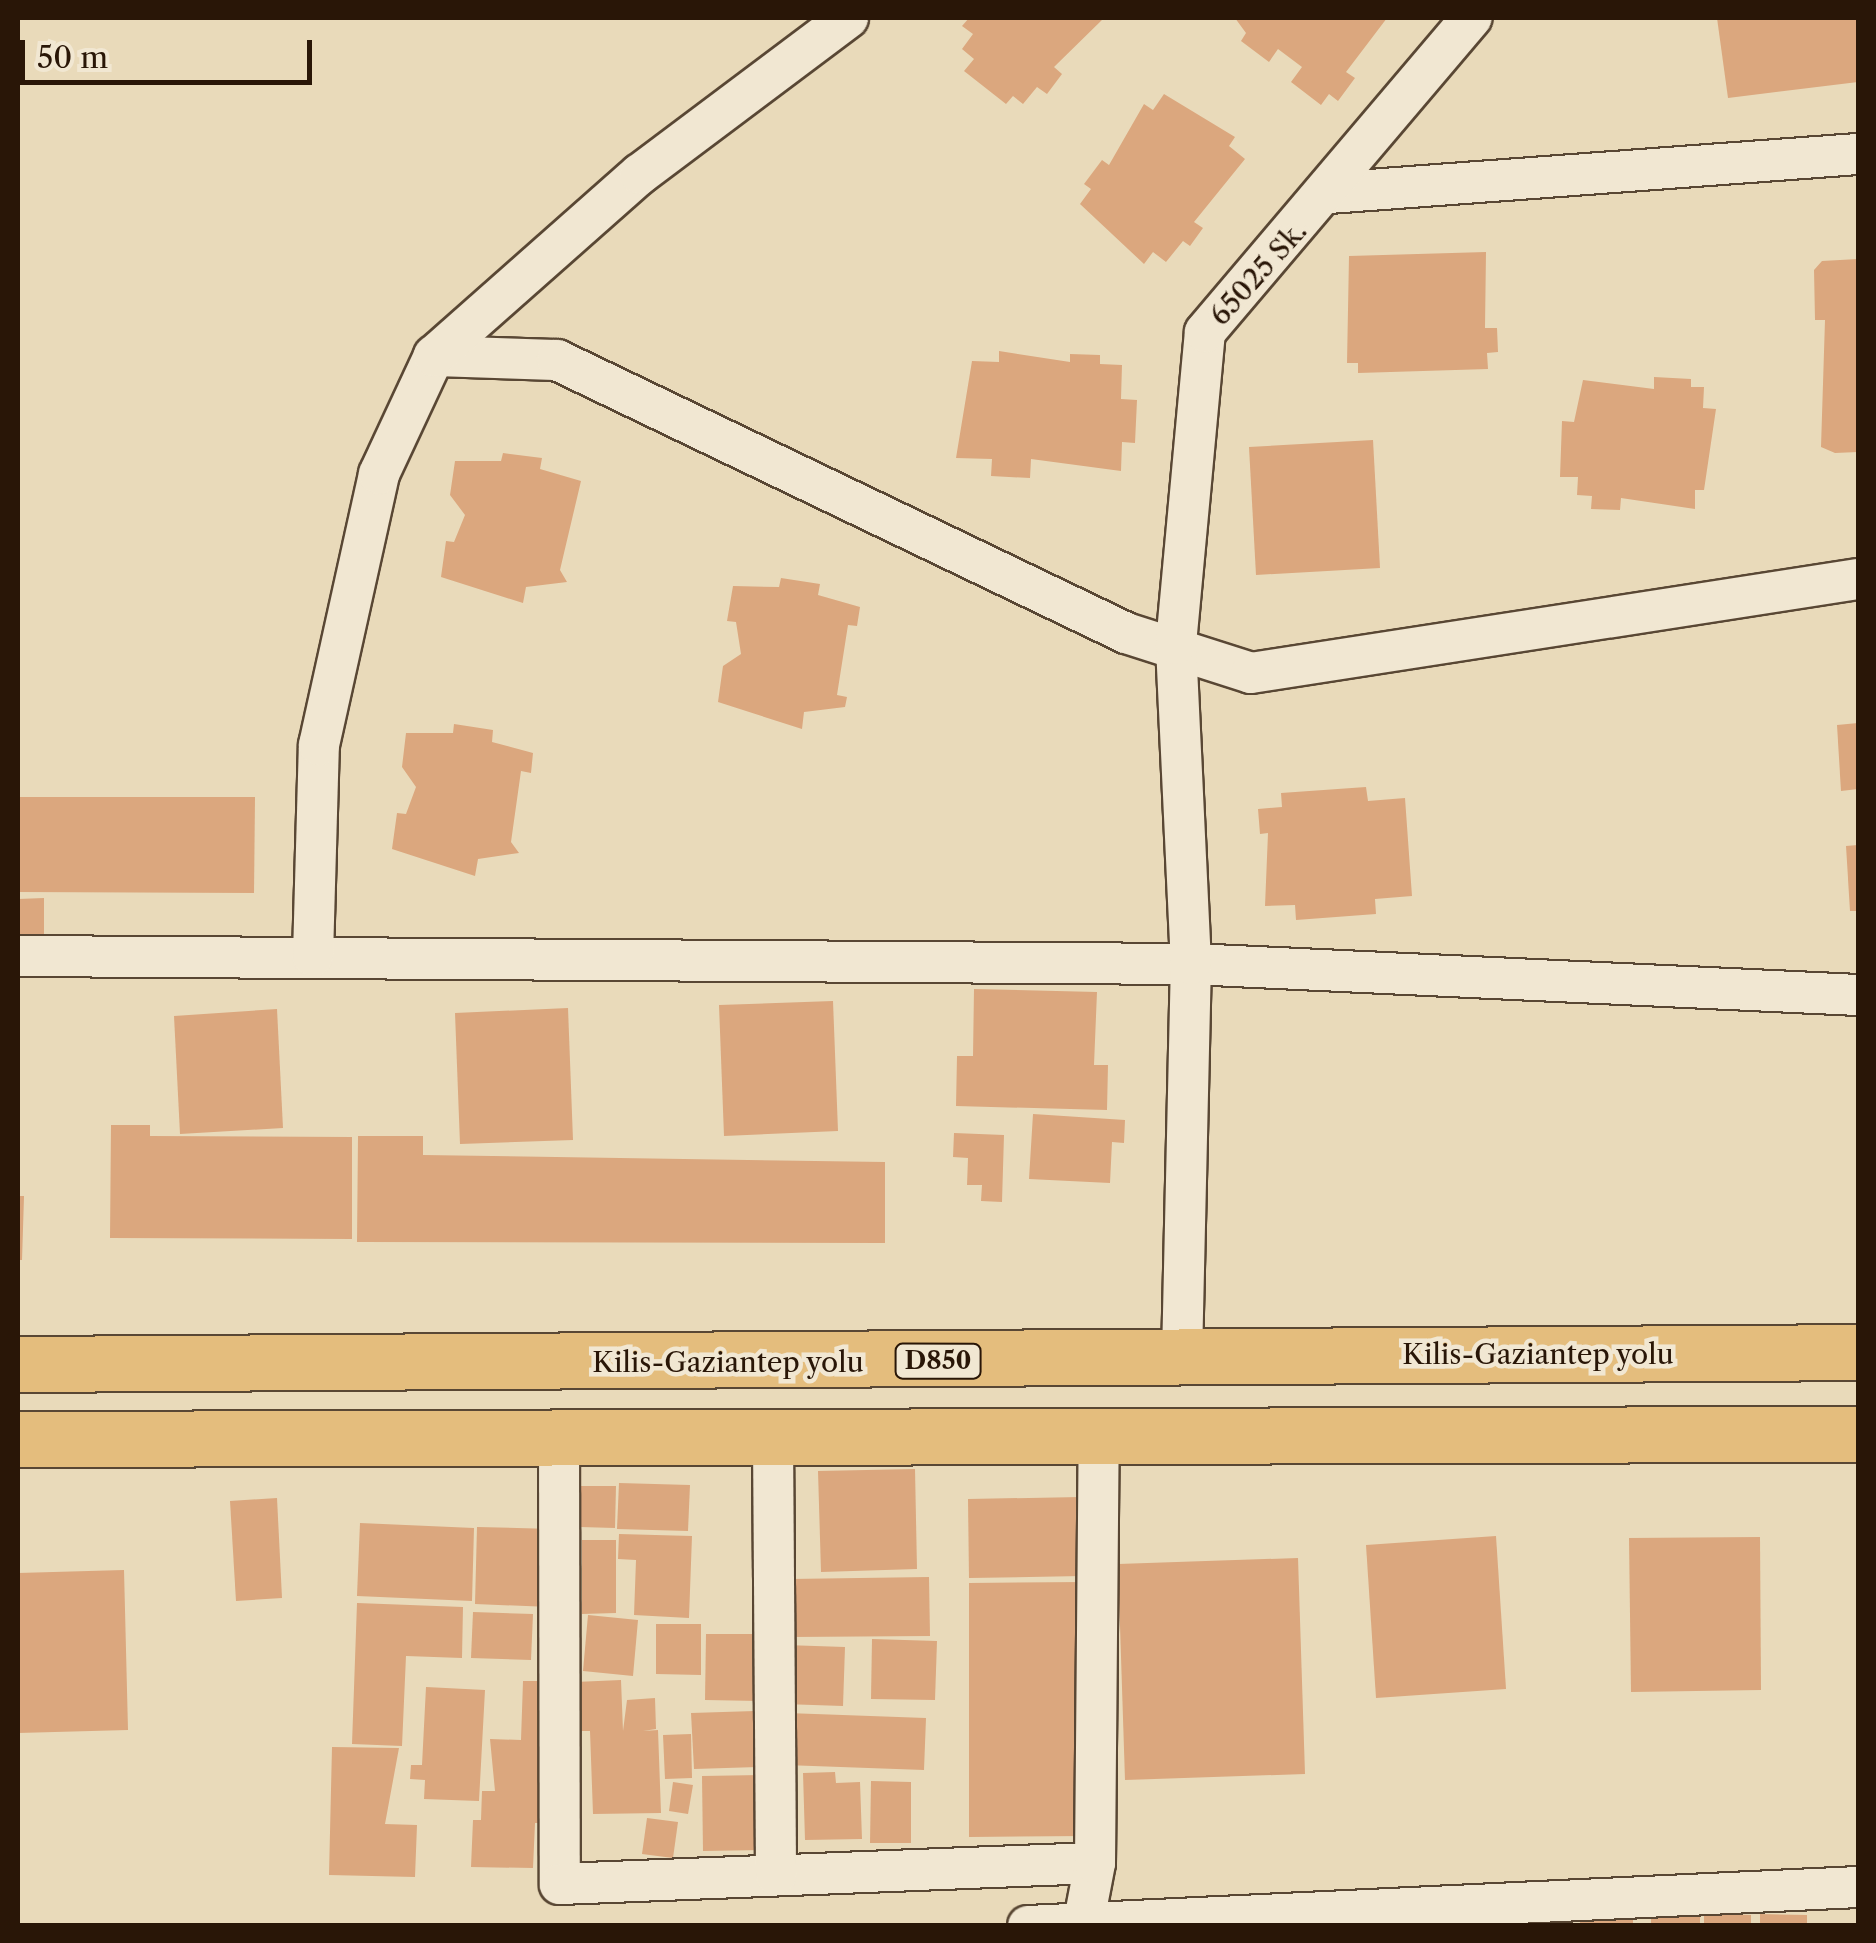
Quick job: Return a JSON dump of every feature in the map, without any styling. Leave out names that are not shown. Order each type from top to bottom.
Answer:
[{"type":"highway","name":"Kilis-Gaziantep yolu","points":[[18,1364],[1858,1352]]},
{"type":"highway","points":[[18,1439],[1858,1434]]},
{"type":"street","points":[[313,956],[320,745],[379,474],[434,356],[640,174],[848,18]]},
{"type":"street","name":"65025 Sk.","points":[[1182,1357],[1191,964],[1176,644],[1205,332],[1329,193],[1470,18]]},
{"type":"street","points":[[1329,193],[1858,154]]},
{"type":"street","points":[[434,356],[558,360],[1126,633],[1176,644],[1251,673],[1858,578]]},
{"type":"street","points":[[18,956],[1191,964],[1858,995]]},
{"type":"street","points":[[1083,1924],[1094,1863],[1099,1437]]},
{"type":"street","points":[[559,1438],[560,1884],[1094,1863]]},
{"type":"street","points":[[774,1438],[776,1875]]},
{"type":"street","points":[[1028,1926],[1858,1887]]},
{"type":"building","points":[[969,18],[1104,18],[1054,67],[1062,74],[1047,94],[1037,87],[1023,104],[1013,96],[1006,104],[964,71],[974,59],[962,49],[973,34],[962,26]]},
{"type":"building","points":[[1235,18],[1387,18],[1346,72],[1355,78],[1338,101],[1329,94],[1321,105],[1291,82],[1302,67],[1278,49],[1269,62],[1241,41],[1246,33]]},
{"type":"building","points":[[1717,18],[1858,18],[1858,82],[1728,98]]},
{"type":"building","points":[[1164,94],[1235,137],[1229,146],[1245,159],[1194,222],[1203,228],[1190,246],[1183,241],[1166,262],[1153,252],[1144,264],[1080,204],[1091,189],[1084,184],[1102,160],[1109,165],[1144,104],[1153,110]]},
{"type":"building","points":[[1486,252],[1485,328],[1497,328],[1498,352],[1487,353],[1488,369],[1358,373],[1358,363],[1347,363],[1349,256]]},
{"type":"building","points":[[1858,259],[1858,452],[1835,453],[1821,447],[1825,320],[1815,320],[1814,270],[1822,261]]},
{"type":"building","points":[[999,351],[1070,362],[1070,354],[1100,355],[1100,364],[1122,365],[1121,399],[1137,400],[1135,443],[1122,442],[1121,471],[1031,459],[1030,478],[991,476],[992,459],[956,458],[972,361],[999,362]]},
{"type":"building","points":[[1654,377],[1691,379],[1691,387],[1704,387],[1703,408],[1716,409],[1704,490],[1695,490],[1695,509],[1621,498],[1620,510],[1591,509],[1592,496],[1577,495],[1578,477],[1560,477],[1562,421],[1574,422],[1583,380],[1654,389]]},
{"type":"building","points":[[1373,440],[1380,568],[1256,575],[1249,447]]},
{"type":"building","points":[[503,453],[542,458],[540,469],[581,481],[560,570],[567,582],[526,587],[523,603],[441,577],[446,541],[454,542],[465,515],[450,495],[455,461],[501,461]]},
{"type":"building","points":[[781,578],[820,584],[818,595],[860,607],[857,626],[848,625],[837,695],[847,697],[845,707],[804,712],[802,729],[718,702],[723,666],[741,654],[736,622],[727,621],[733,586],[779,587]]},
{"type":"building","points":[[1858,723],[1858,789],[1841,791],[1837,725]]},
{"type":"building","points":[[454,724],[493,730],[492,742],[533,753],[531,773],[521,771],[511,842],[519,853],[478,859],[475,876],[392,849],[397,813],[406,814],[416,787],[402,767],[406,733],[453,733]]},
{"type":"building","points":[[1366,787],[1368,801],[1405,798],[1412,896],[1375,899],[1376,914],[1296,920],[1295,905],[1265,906],[1268,833],[1260,834],[1258,809],[1282,807],[1281,793]]},
{"type":"building","points":[[18,797],[255,797],[254,893],[18,892]]},
{"type":"building","points":[[1858,845],[1858,911],[1850,911],[1846,846]]},
{"type":"building","points":[[44,898],[44,934],[18,935],[18,899]]},
{"type":"building","points":[[974,989],[1097,992],[1094,1065],[1108,1065],[1107,1110],[956,1106],[957,1056],[973,1056]]},
{"type":"building","points":[[833,1001],[838,1131],[724,1136],[719,1005]]},
{"type":"building","points":[[568,1008],[573,1140],[460,1144],[455,1013]]},
{"type":"building","points":[[277,1009],[283,1128],[180,1134],[174,1016]]},
{"type":"building","points":[[1033,1114],[1125,1120],[1124,1143],[1112,1142],[1110,1183],[1029,1179]]},
{"type":"building","points":[[111,1125],[150,1125],[150,1136],[352,1137],[352,1239],[110,1238]]},
{"type":"building","points":[[954,1133],[1004,1135],[1002,1202],[981,1201],[982,1185],[967,1185],[968,1158],[953,1157]]},
{"type":"building","points":[[358,1136],[423,1136],[423,1155],[885,1162],[885,1243],[357,1242]]},
{"type":"building","points":[[18,1196],[24,1196],[22,1260],[18,1260]]},
{"type":"building","points":[[915,1469],[917,1569],[821,1572],[818,1471]]},
{"type":"building","points":[[619,1483],[690,1485],[688,1531],[617,1529]]},
{"type":"building","points":[[581,1486],[616,1486],[615,1528],[580,1527]]},
{"type":"building","points":[[1081,1497],[1082,1576],[969,1578],[968,1499]]},
{"type":"building","points":[[277,1498],[282,1598],[236,1601],[230,1501]]},
{"type":"building","points":[[360,1523],[474,1528],[472,1601],[357,1596]]},
{"type":"building","points":[[477,1527],[553,1529],[550,1607],[475,1604]]},
{"type":"building","points":[[619,1534],[692,1536],[689,1618],[634,1615],[636,1560],[618,1559]]},
{"type":"building","points":[[1496,1536],[1506,1689],[1376,1698],[1366,1545]]},
{"type":"building","points":[[1760,1537],[1761,1690],[1631,1692],[1629,1538]]},
{"type":"building","points":[[582,1540],[616,1540],[616,1613],[582,1614]]},
{"type":"building","points":[[1298,1558],[1305,1774],[1125,1780],[1118,1564]]},
{"type":"building","points":[[124,1570],[128,1730],[18,1733],[18,1573]]},
{"type":"building","points":[[929,1577],[930,1636],[791,1637],[790,1579]]},
{"type":"building","points":[[1085,1582],[1086,1836],[969,1837],[969,1583]]},
{"type":"building","points":[[357,1603],[463,1607],[462,1658],[406,1656],[402,1746],[352,1744]]},
{"type":"building","points":[[473,1612],[533,1614],[531,1660],[471,1658]]},
{"type":"building","points":[[588,1615],[638,1620],[633,1676],[583,1671]]},
{"type":"building","points":[[656,1624],[701,1624],[701,1675],[656,1674]]},
{"type":"building","points":[[706,1634],[761,1634],[760,1701],[705,1700]]},
{"type":"building","points":[[872,1639],[937,1641],[935,1700],[871,1699]]},
{"type":"building","points":[[785,1645],[845,1647],[843,1706],[783,1704]]},
{"type":"building","points":[[621,1680],[623,1731],[627,1700],[655,1698],[656,1729],[643,1731],[658,1730],[661,1813],[593,1814],[590,1731],[576,1731],[575,1682]]},
{"type":"building","points":[[523,1681],[552,1681],[548,1823],[535,1823],[533,1868],[471,1867],[473,1820],[481,1820],[482,1791],[495,1791],[490,1739],[521,1740]]},
{"type":"building","points":[[426,1687],[485,1690],[479,1801],[424,1799],[425,1780],[410,1779],[411,1765],[422,1765]]},
{"type":"building","points":[[755,1711],[758,1767],[694,1769],[691,1713]]},
{"type":"building","points":[[787,1713],[926,1718],[924,1770],[785,1765]]},
{"type":"building","points":[[691,1734],[692,1778],[665,1779],[663,1735]]},
{"type":"building","points":[[332,1747],[399,1748],[385,1824],[417,1825],[415,1877],[329,1875]]},
{"type":"building","points":[[835,1772],[836,1783],[860,1782],[862,1839],[805,1840],[803,1773]]},
{"type":"building","points":[[761,1775],[762,1850],[703,1851],[702,1776]]},
{"type":"building","points":[[871,1781],[911,1782],[911,1843],[870,1843]]},
{"type":"building","points":[[673,1782],[693,1785],[688,1814],[669,1811]]},
{"type":"building","points":[[647,1818],[678,1822],[673,1858],[642,1854]]},
{"type":"building","points":[[1704,1913],[1751,1915],[1751,1926],[1704,1926]]},
{"type":"building","points":[[1760,1914],[1807,1915],[1807,1926],[1760,1926]]},
{"type":"building","points":[[1651,1915],[1700,1915],[1700,1926],[1651,1926]]},
{"type":"building","points":[[1580,1917],[1633,1917],[1633,1926],[1580,1926]]}]
